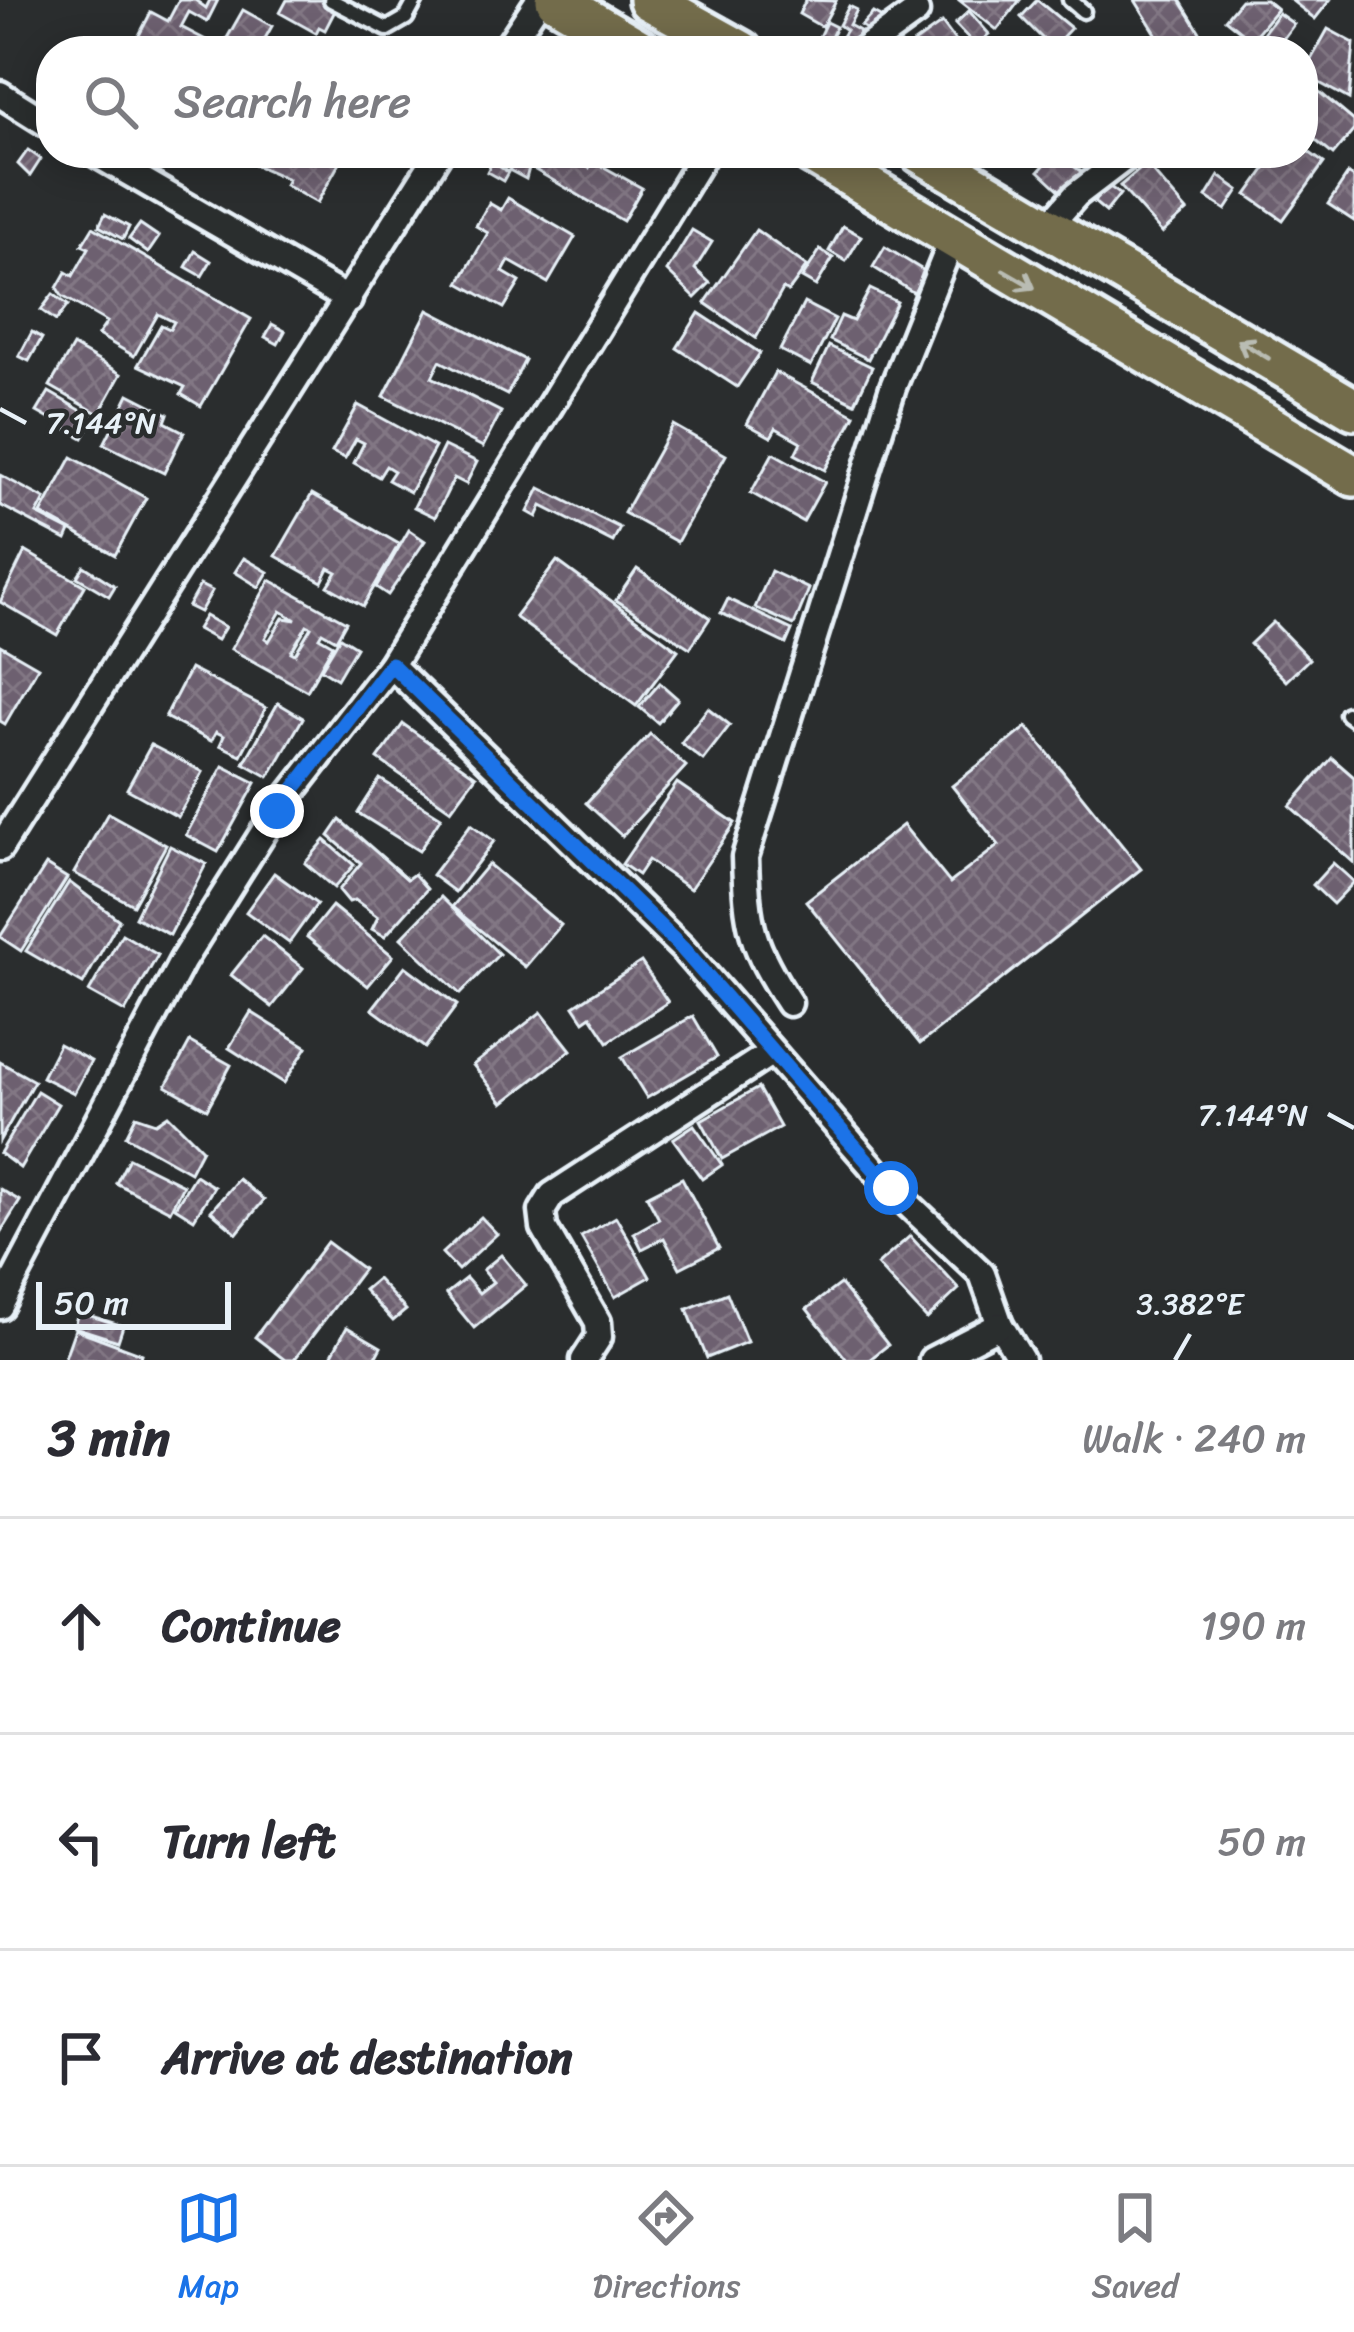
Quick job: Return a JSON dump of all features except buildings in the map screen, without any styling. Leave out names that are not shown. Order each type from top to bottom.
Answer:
[{"type":"main road","points":[[556,0],[617,36]]},
{"type":"main road","points":[[649,0],[702,12],[726,36]]},
{"type":"main road","points":[[835,168],[1354,476]]},
{"type":"main road","points":[[946,168],[1354,409]]},
{"type":"street","points":[[515,36],[539,0]]},
{"type":"street","points":[[883,36],[916,12]]},
{"type":"street","points":[[0,94],[36,117]]},
{"type":"street","points":[[121,168],[350,300]]},
{"type":"street","points":[[0,848],[430,168]]},
{"type":"street","points":[[0,1306],[183,960],[277,811],[391,664],[695,168]]},
{"type":"street","points":[[1048,228],[1076,195],[1111,168]]},
{"type":"street","points":[[789,1003],[756,952],[747,910],[745,857],[893,387],[952,240]]},
{"type":"street","points":[[391,664],[682,948],[769,1054],[891,1188],[982,1274],[1000,1325],[1021,1360]]},
{"type":"street","points":[[584,1360],[599,1337],[598,1322],[544,1228],[542,1211],[552,1195],[769,1054]]},
{"type":"street","points":[[932,1360],[1000,1325]]},
{"type":"lane","points":[[332,0],[387,29],[406,18],[416,0]]},
{"type":"lane","points":[[1070,0],[1083,11]]},
{"type":"route","points":[[277,811],[391,664],[682,948],[769,1054],[891,1188]]}]
